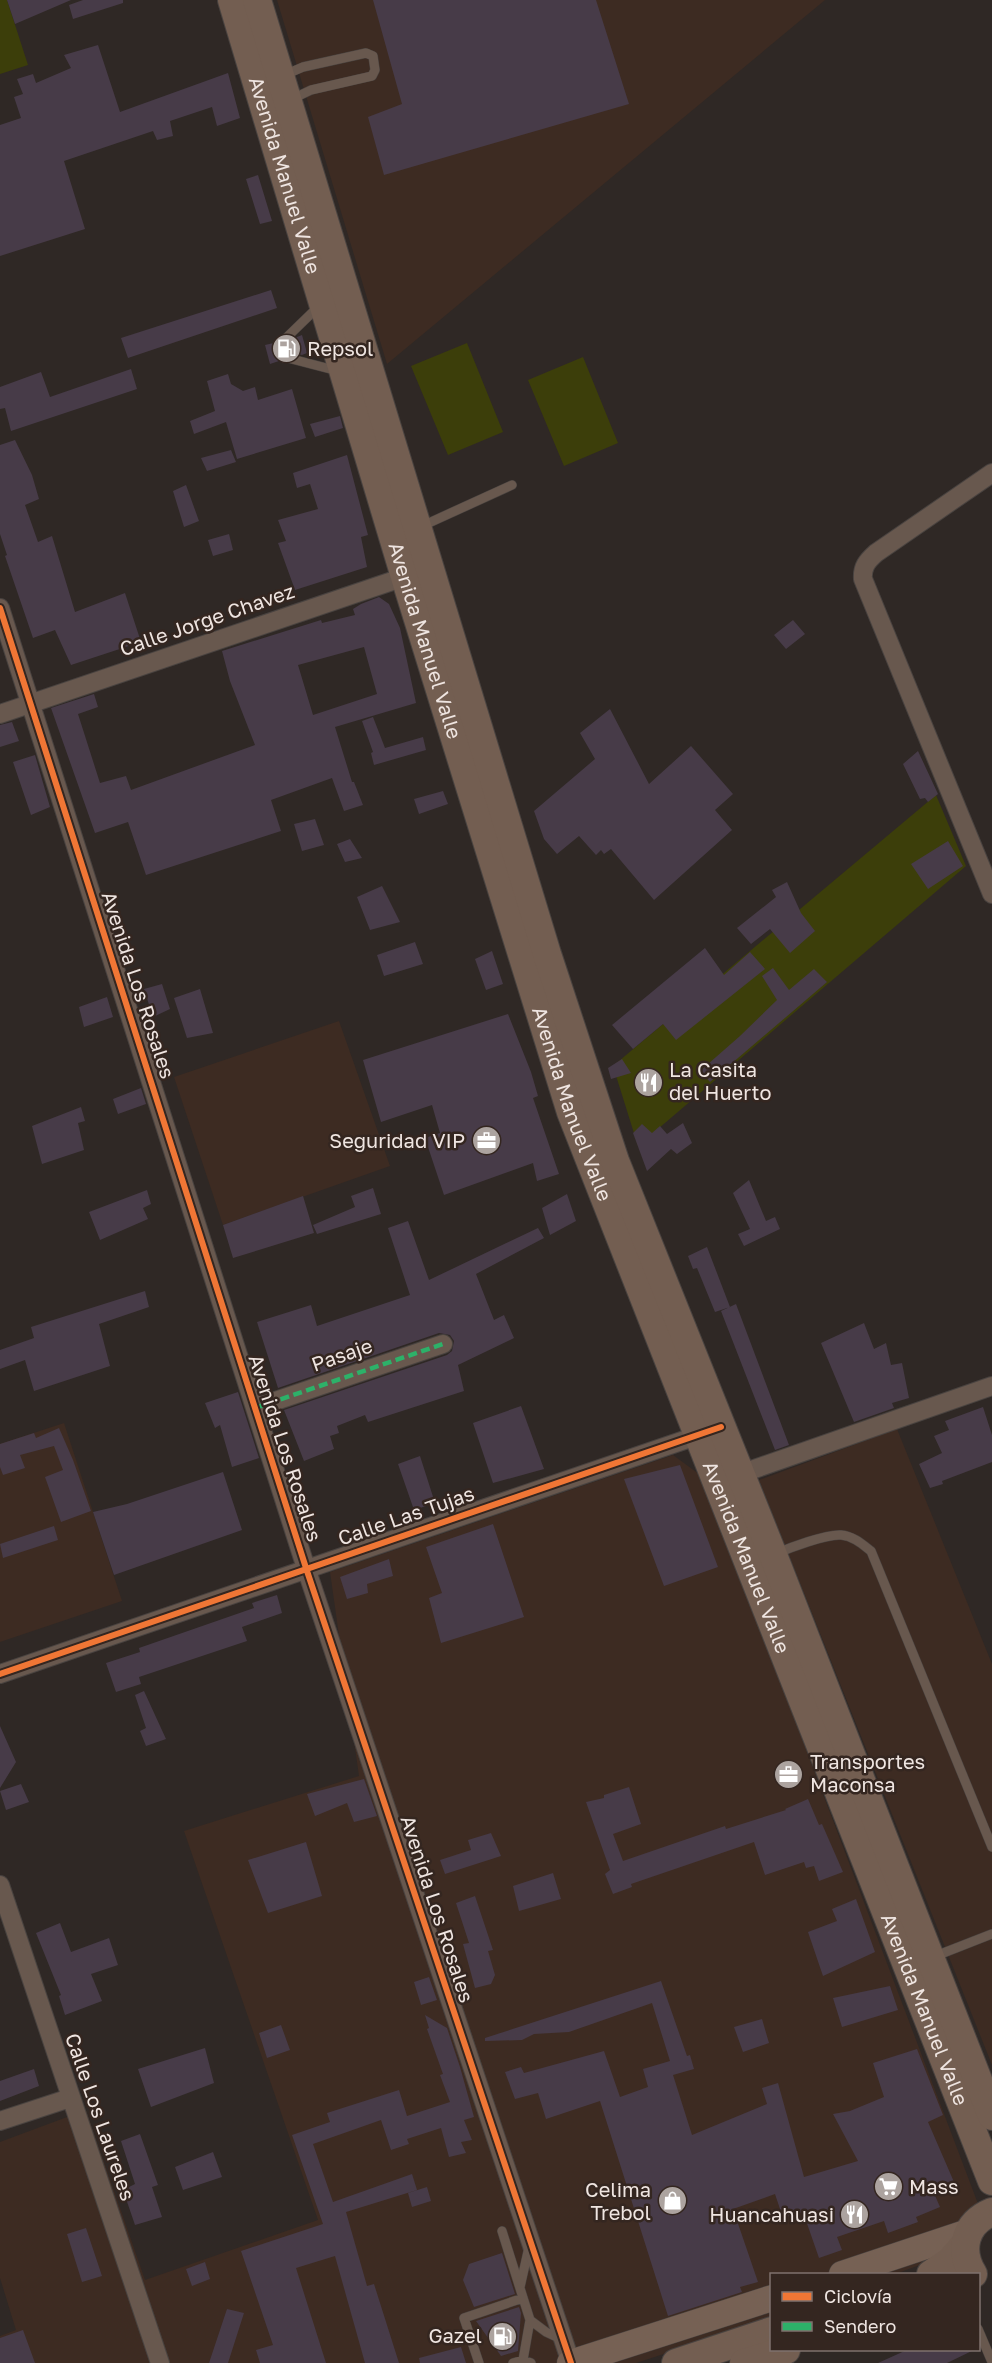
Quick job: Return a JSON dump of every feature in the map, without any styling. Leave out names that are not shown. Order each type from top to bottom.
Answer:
[{"type":"main road","name":"Avenida Manuel Valle","points":[[232,0],[344,372],[418,573],[571,1112],[710,1431],[984,2116]]},
{"type":"main road","name":"Avenida Manuel Valle","points":[[257,0],[418,528],[418,573]]},
{"type":"main road","name":"Avenida Manuel Valle","points":[[710,1431],[740,1474],[930,1958],[981,2075],[992,2181]]},
{"type":"main road","points":[[932,2273],[950,2260],[975,2223],[992,2212]]},
{"type":"main road","points":[[967,2238],[964,2255],[973,2273]]},
{"type":"main road","points":[[676,2363],[770,2331]]},
{"type":"main road","points":[[744,2363],[780,2351]]},
{"type":"street","points":[[992,473],[869,558],[862,572],[867,590],[992,894]]},
{"type":"street","name":"Calle Jorge Chavez","points":[[0,714],[418,573]]},
{"type":"street","name":"Avenida Los Rosales","points":[[0,608],[306,1568],[568,2355]]},
{"type":"street","name":"Pasaje","points":[[255,1408],[443,1344]]},
{"type":"street","points":[[740,1474],[992,1386]]},
{"type":"street","name":"Calle Las Tujas","points":[[0,1674],[710,1431]]},
{"type":"street","name":"Calle Los Laureles","points":[[0,1886],[160,2363]]},
{"type":"street","points":[[0,2121],[70,2098]]},
{"type":"street","points":[[845,2273],[967,2238]]},
{"type":"street","points":[[568,2355],[770,2298]]},
{"type":"lane","points":[[366,54],[373,56],[375,70],[372,76],[311,90],[284,89],[303,67],[366,54]]},
{"type":"lane","points":[[284,340],[322,303]]},
{"type":"lane","points":[[288,358],[344,372]]},
{"type":"lane","points":[[418,528],[512,485]]},
{"type":"lane","points":[[772,1555],[794,1546],[840,1535],[856,1540],[871,1551],[992,1847]]},
{"type":"lane","points":[[930,1958],[992,1934]]},
{"type":"lane","points":[[502,2231],[530,2319],[527,2361],[513,2363]]},
{"type":"lane","points":[[520,2288],[530,2242]]},
{"type":"lane","points":[[479,2363],[464,2318],[524,2298]]},
{"type":"lane","points":[[530,2319],[568,2355]]},
{"type":"lane","points":[[980,2334],[992,2362]]},
{"type":"shaded area","points":[[0,0],[7,0],[28,65],[0,74]]},
{"type":"shaded area","points":[[277,0],[825,0],[387,364]]},
{"type":"shaded area","points":[[467,343],[503,432],[448,455],[411,366]]},
{"type":"shaded area","points":[[583,357],[618,443],[564,466],[528,380]]},
{"type":"shaded area","points":[[936,795],[966,866],[638,1146],[613,1066]]},
{"type":"shaded area","points":[[339,1021],[390,1166],[223,1225],[174,1077]]},
{"type":"shaded area","points":[[64,1423],[122,1601],[0,1642],[0,1444]]},
{"type":"shaded area","points":[[897,1429],[992,1664],[992,2065],[759,1480]]},
{"type":"shaded area","points":[[673,1455],[703,1477],[980,2209],[945,2256],[898,2273],[770,2273],[770,2319],[636,2363],[0,2363],[0,2336],[16,2330],[0,2278],[0,2142],[86,2110],[145,2280],[318,2220],[184,1831],[359,1776],[330,1572]]},
{"type":"building","points":[[7,0],[71,0],[15,24]]},
{"type":"building","points":[[83,0],[123,0],[123,3],[73,19],[69,5]]},
{"type":"building","points":[[373,0],[596,0],[629,104],[384,175],[368,117],[402,104]]},
{"type":"building","points":[[98,45],[120,112],[228,73],[240,118],[217,126],[212,107],[170,121],[173,136],[157,140],[153,131],[64,161],[85,229],[0,256],[0,125],[21,118],[14,97],[23,94],[17,79],[33,74],[36,83],[71,68],[64,55]]},
{"type":"building","points":[[258,175],[272,221],[260,224],[246,179]]},
{"type":"building","points":[[271,290],[277,308],[128,358],[121,338]]},
{"type":"building","name":"Repsol","points":[[302,335],[307,353],[302,355],[287,351],[283,354],[282,360],[270,364],[265,345],[278,342],[286,346]]},
{"type":"building","points":[[131,369],[137,389],[11,431],[5,408],[0,409],[0,387],[41,372],[50,397]]},
{"type":"building","points":[[228,374],[231,384],[243,391],[255,387],[258,400],[292,389],[306,438],[237,459],[226,422],[194,434],[190,421],[215,411],[207,381]]},
{"type":"building","points":[[340,416],[343,428],[315,437],[310,424]]},
{"type":"building","points":[[15,440],[32,475],[39,499],[25,505],[38,542],[52,536],[75,612],[125,593],[141,642],[71,665],[55,630],[33,638],[5,556],[7,555],[0,534],[0,445]]},
{"type":"building","points":[[231,450],[236,462],[207,471],[201,458]]},
{"type":"building","points":[[347,455],[368,535],[361,537],[367,567],[295,590],[278,543],[286,541],[278,520],[318,509],[310,484],[297,488],[293,473]]},
{"type":"building","points":[[186,485],[199,521],[184,527],[173,491]]},
{"type":"building","points":[[229,534],[233,550],[213,556],[208,540]]},
{"type":"building","points":[[379,597],[389,604],[400,628],[416,703],[335,727],[352,782],[354,782],[363,805],[344,811],[332,778],[271,800],[281,831],[146,875],[128,822],[95,833],[51,708],[94,694],[98,707],[78,714],[100,783],[126,776],[131,790],[255,745],[230,681],[222,651],[321,620],[322,623],[355,615],[353,609]],"holes":[[[364,647],[377,694],[313,715],[298,665]]]},
{"type":"building","points":[[793,620],[805,634],[786,649],[774,635]]},
{"type":"building","points":[[610,709],[649,784],[691,746],[733,794],[715,810],[732,830],[654,900],[611,849],[604,854],[601,850],[596,855],[579,836],[557,854],[544,839],[534,811],[595,759],[580,733]]},
{"type":"building","points":[[373,717],[385,748],[423,737],[426,750],[374,765],[371,753],[373,752],[362,721]]},
{"type":"building","points":[[12,722],[19,741],[0,747],[0,725]]},
{"type":"building","points":[[918,751],[938,794],[928,802],[925,798],[920,799],[903,764]]},
{"type":"building","points":[[35,755],[50,807],[31,815],[13,762]]},
{"type":"building","points":[[443,791],[448,804],[419,814],[414,799]]},
{"type":"building","points":[[315,819],[324,845],[302,851],[294,824]]},
{"type":"building","points":[[350,839],[362,858],[345,862],[337,844]]},
{"type":"building","points":[[948,841],[963,866],[928,889],[911,864]]},
{"type":"building","points":[[787,882],[801,913],[815,931],[790,953],[770,929],[751,944],[737,928],[776,897],[772,890]]},
{"type":"building","points":[[382,886],[400,922],[370,930],[357,897]]},
{"type":"building","points":[[415,942],[423,964],[384,976],[377,955]]},
{"type":"building","points":[[705,948],[724,975],[750,952],[765,969],[676,1040],[663,1024],[633,1049],[612,1025]]},
{"type":"building","points":[[492,951],[503,984],[486,990],[475,959]]},
{"type":"building","points":[[773,968],[789,990],[814,969],[827,982],[710,1082],[700,1071],[777,1000],[762,976]]},
{"type":"building","points":[[162,984],[170,1009],[153,1017],[144,989]]},
{"type":"building","points":[[200,989],[213,1033],[187,1038],[174,998]]},
{"type":"building","points":[[107,997],[113,1017],[84,1027],[79,1007]]},
{"type":"building","points":[[508,1014],[531,1072],[538,1096],[533,1098],[559,1174],[537,1181],[533,1163],[444,1195],[425,1138],[440,1133],[432,1105],[381,1122],[363,1060]]},
{"type":"building","points":[[622,1059],[631,1073],[611,1079],[608,1068]]},
{"type":"building","points":[[141,1088],[146,1104],[118,1114],[113,1099]]},
{"type":"building","points":[[81,1107],[85,1121],[78,1123],[84,1150],[42,1164],[32,1126]]},
{"type":"building","points":[[683,1123],[692,1143],[677,1154],[671,1149],[647,1171],[633,1133],[642,1124],[652,1133],[660,1126],[667,1134]]},
{"type":"building","points":[[749,1180],[766,1221],[775,1217],[780,1229],[744,1246],[738,1234],[750,1229],[733,1193]]},
{"type":"building","points":[[373,1188],[381,1214],[317,1234],[313,1225],[355,1207],[351,1196]]},
{"type":"building","points":[[147,1190],[151,1204],[143,1208],[148,1219],[100,1240],[89,1212]]},
{"type":"building","points":[[567,1194],[576,1221],[550,1235],[542,1208]]},
{"type":"building","points":[[303,1196],[314,1233],[233,1258],[223,1225]]},
{"type":"building","points":[[408,1221],[429,1280],[538,1228],[544,1238],[476,1274],[494,1320],[504,1315],[514,1338],[458,1365],[464,1391],[368,1422],[365,1415],[337,1426],[339,1433],[330,1436],[334,1449],[304,1461],[284,1410],[447,1355],[452,1351],[454,1341],[450,1335],[439,1333],[278,1388],[257,1322],[311,1305],[317,1326],[410,1295],[388,1228]]},
{"type":"building","points":[[707,1247],[730,1307],[715,1312],[697,1268],[693,1269],[688,1256]]},
{"type":"building","points":[[145,1291],[149,1307],[99,1324],[110,1366],[34,1391],[25,1360],[0,1369],[0,1350],[34,1338],[31,1327]]},
{"type":"building","points":[[736,1304],[789,1445],[775,1450],[721,1311]]},
{"type":"building","points":[[864,1323],[874,1349],[886,1343],[891,1365],[902,1363],[909,1398],[892,1403],[894,1408],[854,1422],[821,1343]]},
{"type":"building","points":[[238,1392],[259,1458],[232,1467],[220,1425],[215,1428],[205,1403]]},
{"type":"building","points":[[521,1406],[544,1469],[493,1483],[473,1423]]},
{"type":"building","points":[[983,1407],[992,1435],[992,1462],[942,1481],[943,1484],[930,1488],[919,1464],[942,1453],[934,1436],[949,1430],[945,1421]]},
{"type":"building","points":[[59,1428],[91,1511],[61,1522],[45,1477],[63,1470],[54,1446],[20,1455],[25,1468],[3,1475],[0,1467],[0,1444],[34,1433],[36,1438]]},
{"type":"building","points":[[420,1456],[435,1503],[414,1510],[398,1464]]},
{"type":"building","points":[[680,1465],[718,1567],[664,1586],[624,1479]]},
{"type":"building","points":[[223,1472],[242,1530],[114,1575],[93,1512],[127,1504]]},
{"type":"building","points":[[493,1524],[524,1617],[441,1643],[429,1598],[442,1593],[426,1547]]},
{"type":"building","points":[[54,1526],[58,1540],[3,1558],[0,1544]]},
{"type":"building","points":[[389,1559],[393,1576],[367,1584],[368,1593],[347,1599],[340,1577]]},
{"type":"building","points":[[277,1595],[282,1613],[242,1627],[247,1641],[139,1677],[141,1684],[116,1692],[106,1663],[140,1652],[139,1648],[254,1608],[252,1603]]},
{"type":"building","points":[[144,1691],[166,1739],[146,1746],[140,1731],[146,1728],[135,1695]]},
{"type":"building","points":[[0,1726],[16,1762],[0,1788]]},
{"type":"building","points":[[364,1779],[377,1816],[354,1822],[347,1803],[315,1816],[307,1794]]},
{"type":"building","points":[[21,1784],[29,1802],[6,1810],[0,1791]]},
{"type":"building","points":[[629,1787],[641,1824],[613,1834],[623,1861],[725,1826],[726,1829],[786,1810],[808,1799],[819,1825],[822,1824],[843,1872],[819,1881],[814,1866],[806,1868],[804,1862],[765,1875],[754,1842],[631,1884],[632,1887],[613,1894],[605,1874],[610,1870],[586,1802],[604,1798],[604,1795]]},
{"type":"building","points":[[491,1833],[501,1856],[445,1874],[440,1860],[471,1850],[468,1840]]},
{"type":"building","points":[[306,1842],[322,1896],[268,1913],[248,1860]]},
{"type":"building","points":[[553,1873],[561,1899],[519,1911],[513,1886]]},
{"type":"building","points":[[475,1896],[493,1950],[488,1951],[495,1975],[491,1984],[475,1988],[463,1944],[469,1943],[456,1903]]},
{"type":"building","points":[[856,1899],[875,1952],[823,1976],[808,1932],[837,1921],[832,1909]]},
{"type":"building","points":[[60,1923],[71,1952],[109,1938],[118,1965],[91,1974],[102,2001],[65,2015],[59,1996],[61,1995],[36,1933]]},
{"type":"building","points":[[429,1977],[437,2000],[421,2005],[414,1982]]},
{"type":"building","points":[[661,1981],[687,2056],[690,2055],[694,2069],[673,2075],[692,2135],[767,2104],[762,2088],[778,2083],[804,2177],[858,2161],[833,2114],[850,2111],[884,2097],[873,2063],[917,2049],[943,2115],[928,2122],[954,2182],[933,2191],[940,2207],[916,2217],[918,2222],[888,2233],[884,2221],[837,2237],[842,2250],[819,2258],[803,2212],[783,2218],[775,2194],[733,2209],[758,2282],[740,2287],[742,2292],[668,2316],[600,2101],[546,2119],[538,2093],[515,2099],[505,2072],[521,2067],[524,2073],[604,2051],[620,2097],[648,2087],[643,2069],[670,2061],[652,2003],[569,2032],[534,2034],[522,2040],[485,2041],[485,2038]]},
{"type":"building","points":[[890,1986],[898,2010],[842,2027],[833,1998]]},
{"type":"building","points":[[425,2015],[447,2028],[460,2067],[474,2117],[464,2120],[472,2140],[461,2142],[466,2153],[449,2157],[441,2128],[407,2139],[409,2144],[391,2150],[381,2120],[313,2144],[333,2202],[412,2174],[417,2190],[346,2212],[367,2286],[374,2284],[399,2363],[365,2363],[335,2256],[296,2268],[326,2363],[260,2363],[256,2350],[273,2345],[241,2251],[323,2224],[292,2135],[330,2122],[327,2113],[399,2090],[407,2116],[450,2102],[440,2075],[443,2074],[427,2029],[429,2028]]},
{"type":"building","points":[[762,2019],[769,2043],[743,2052],[734,2027]]},
{"type":"building","points":[[281,2025],[290,2050],[267,2058],[259,2033]]},
{"type":"building","points":[[205,2048],[214,2083],[151,2107],[138,2069]]},
{"type":"building","points":[[34,2069],[39,2086],[0,2101],[0,2081]]},
{"type":"building","points":[[140,2134],[158,2185],[152,2187],[162,2217],[135,2225],[123,2190],[135,2184],[121,2141]]},
{"type":"building","points":[[213,2152],[222,2177],[183,2190],[175,2167]]},
{"type":"building","points":[[427,2187],[431,2201],[412,2207],[408,2193]]},
{"type":"building","points":[[86,2228],[102,2276],[82,2282],[67,2234]]},
{"type":"building","points":[[502,2253],[515,2294],[474,2307],[463,2280],[469,2264]]},
{"type":"building","points":[[205,2262],[210,2279],[192,2286],[186,2269]]},
{"type":"building","name":"Gazel","points":[[519,2307],[521,2313],[518,2351],[501,2356],[476,2321]]},
{"type":"building","points":[[227,2309],[244,2313],[228,2363],[209,2363]]},
{"type":"building","points":[[23,2330],[35,2363],[0,2363],[0,2338]]},
{"type":"building","points":[[461,2347],[466,2363],[420,2363],[419,2358]]},
{"type":"building","points":[[905,2351],[972,2351],[947,2363],[878,2363]]},
{"type":"marked path","points":[[255,1408],[443,1344]]},
{"type":"cycle path","points":[[0,608],[306,1568],[571,2363]]},
{"type":"cycle path","points":[[0,1674],[721,1427]]},
{"type":"place","name":"Repsol","points":[[286,349]]},
{"type":"place","name":"La Casita del Huerto","points":[[648,1082]]},
{"type":"place","name":"Seguridad VIP","points":[[486,1141]]},
{"type":"place","name":"Transportes Maconsa","points":[[789,1774]]},
{"type":"place","name":"Mass","points":[[888,2187]]},
{"type":"place","name":"Celima Trebol","points":[[672,2201]]},
{"type":"place","name":"Huancahuasi","points":[[855,2215]]},
{"type":"place","name":"Gazel","points":[[503,2336]]}]
